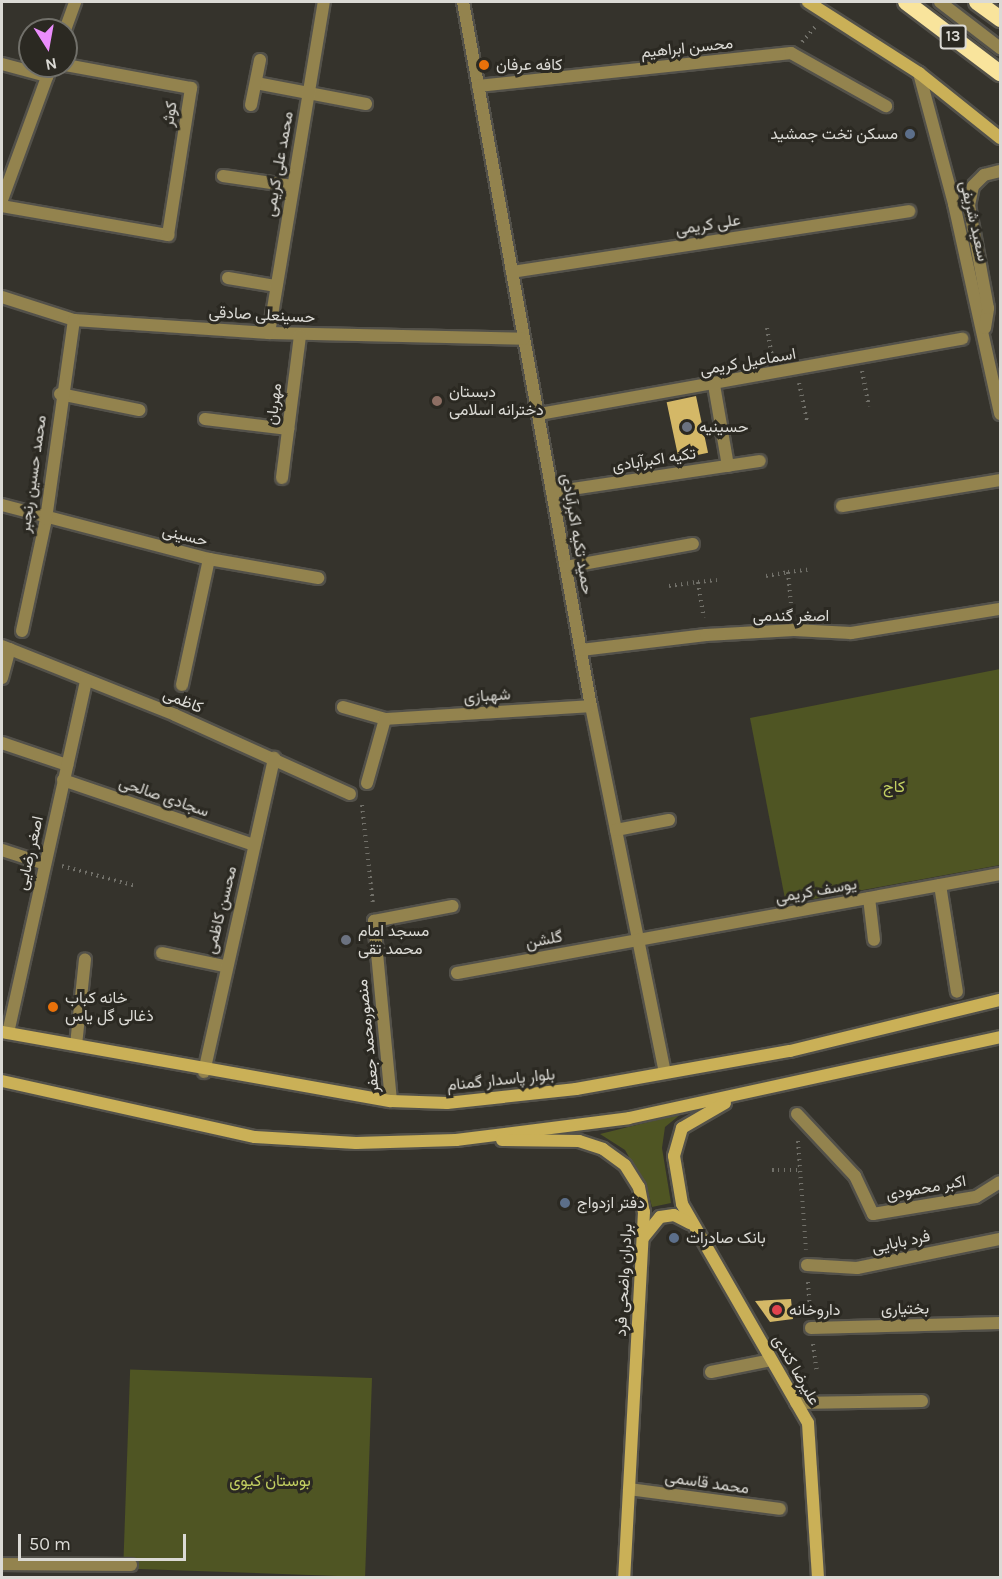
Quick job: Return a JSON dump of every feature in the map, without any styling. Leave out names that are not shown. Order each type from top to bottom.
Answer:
[{"type":"highway","name":"13","points":[[906,2],[1000,73]]},
{"type":"highway","points":[[977,2],[1000,19]]},
{"type":"main road","points":[[808,2],[919,73],[1000,138]]},
{"type":"main road","name":"بلوار پاسدار گمنام","points":[[5,1033],[204,1072],[392,1101],[447,1103],[564,1090],[878,1033],[1000,1000]]},
{"type":"main road","points":[[2,1081],[255,1137],[356,1143],[456,1140],[629,1118],[1000,1037]]},
{"type":"main road","name":"علیرضا کندی","points":[[745,1094],[682,1128],[674,1155],[681,1204],[808,1423],[818,1578]]},
{"type":"main road","name":"برادران واضحی فرد","points":[[456,1140],[579,1141],[603,1149],[625,1165],[639,1186],[643,1238],[624,1578]]},
{"type":"main road","points":[[643,1238],[660,1217],[674,1215],[690,1223]]},
{"type":"street","points":[[69,18],[75,2]]},
{"type":"street","name":"محمد علی کریمی","points":[[269,333],[324,2]]},
{"type":"street","name":"حمید تکیه اکبرآبادی","points":[[463,2],[524,339],[540,414],[591,706],[665,1072]]},
{"type":"street","points":[[940,2],[1000,48]]},
{"type":"street","points":[[791,53],[886,106]]},
{"type":"street","name":"محسن ابراهیم","points":[[478,86],[791,53]]},
{"type":"street","points":[[251,105],[260,60]]},
{"type":"street","points":[[2,64],[18,66]]},
{"type":"street","name":"کوثر","points":[[2,206],[168,235],[191,88],[78,67]]},
{"type":"street","name":"سعید شریفی","points":[[919,73],[1000,414]]},
{"type":"street","points":[[2,200],[46,78]]},
{"type":"street","points":[[255,82],[366,104]]},
{"type":"street","points":[[983,335],[988,308],[969,205],[973,186],[984,175],[1000,171]]},
{"type":"street","points":[[223,176],[292,186]]},
{"type":"street","name":"علی کریمی","points":[[512,272],[909,211]]},
{"type":"street","points":[[228,278],[276,286]]},
{"type":"street","name":"حسینعلی صادقی","points":[[2,297],[74,320],[300,335],[524,339]]},
{"type":"street","name":"محمد حسین رنجبر","points":[[21,631],[46,519],[60,394],[74,320]]},
{"type":"street","name":"مهربان","points":[[282,478],[300,335]]},
{"type":"street","name":"اسماعیل کریمی","points":[[540,414],[776,374],[962,339]]},
{"type":"street","points":[[714,385],[728,466]]},
{"type":"street","points":[[60,394],[139,410]]},
{"type":"street","points":[[205,418],[288,429]]},
{"type":"street","name":"تکیه اکبرآبادی","points":[[552,492],[760,461]]},
{"type":"street","points":[[842,506],[1000,480]]},
{"type":"street","name":"حسینی","points":[[2,505],[46,519],[209,560],[318,578]]},
{"type":"street","points":[[566,567],[693,544]]},
{"type":"street","points":[[182,685],[209,560]]},
{"type":"street","name":"اصغر گندمی","points":[[581,650],[706,634],[794,630],[851,633],[1000,609]]},
{"type":"street","points":[[2,678],[6,648]]},
{"type":"street","name":"کاظمی","points":[[6,648],[274,758],[350,794]]},
{"type":"street","name":"اصغر رضایی","points":[[5,1033],[86,681]]},
{"type":"street","name":"شهبازی","points":[[343,707],[385,719],[591,706]]},
{"type":"street","points":[[367,783],[385,719]]},
{"type":"street","points":[[2,743],[67,765]]},
{"type":"street","name":"محسن کاظمی","points":[[204,1072],[224,966],[274,758]]},
{"type":"street","name":"سجادی صالحی","points":[[63,780],[254,845]]},
{"type":"street","points":[[616,830],[669,820]]},
{"type":"street","points":[[2,850],[45,863]]},
{"type":"street","name":"یوسف کریمی","points":[[638,940],[1000,874]]},
{"type":"street","points":[[940,885],[957,992]]},
{"type":"street","points":[[869,898],[874,940]]},
{"type":"street","points":[[374,921],[453,906]]},
{"type":"street","name":"منصورمحمد جعفر","points":[[374,921],[392,1101]]},
{"type":"street","name":"گلشن","points":[[457,973],[638,940]]},
{"type":"street","points":[[162,953],[224,966]]},
{"type":"street","points":[[76,1046],[85,959]]},
{"type":"street","name":"اکبر محمودی","points":[[796,1114],[855,1176],[873,1214],[976,1197],[1000,1182]]},
{"type":"street","name":"فرد بابایی","points":[[807,1265],[857,1268],[1000,1239]]},
{"type":"street","name":"بختیاری","points":[[811,1328],[1000,1323]]},
{"type":"street","points":[[711,1372],[771,1360]]},
{"type":"street","points":[[796,1403],[922,1401]]},
{"type":"street","name":"محمد قاسمی","points":[[628,1489],[780,1509]]},
{"type":"street","points":[[2,1564],[130,1565]]},
{"type":"path","points":[[791,53],[826,14]]},
{"type":"path","points":[[767,328],[776,374]]},
{"type":"path","points":[[860,359],[869,406]]},
{"type":"path","points":[[797,370],[807,421]]},
{"type":"path","points":[[766,576],[811,569]]},
{"type":"path","points":[[788,572],[794,630]]},
{"type":"path","points":[[669,586],[717,580]]},
{"type":"path","points":[[698,582],[706,634]]},
{"type":"path","points":[[367,783],[362,800],[374,921]]},
{"type":"path","points":[[45,863],[136,886]]},
{"type":"path","points":[[796,1114],[811,1328],[817,1373]]},
{"type":"path","points":[[772,1170],[800,1170]]},
{"type":"green space","name":"کاج","points":[[1000,669],[1000,865],[786,904],[750,718]]},
{"type":"green space","points":[[681,1114],[665,1127],[662,1148],[671,1203],[652,1207],[647,1188],[625,1150],[600,1134]]},
{"type":"green space","name":"بوستان کیوی","points":[[130,1370],[372,1378],[365,1577],[123,1568]]},
{"type":"building","name":"حسینیه","points":[[696,396],[708,453],[679,459],[667,402]]},
{"type":"building","name":"داروخانه","points":[[791,1299],[793,1319],[770,1322],[755,1301]]},
{"type":"place","name":"کافه عرفان","points":[[484,65]]},
{"type":"place","name":"مسکن تخت جمشید","points":[[910,134]]},
{"type":"place","name":"دبستان دخترانه اسلامی","points":[[437,401]]},
{"type":"place","name":"حسینیه","points":[[687,427]]},
{"type":"place","name":"مسجد امام محمد تقی","points":[[346,940]]},
{"type":"place","name":"خانه کباب ذغالی گل یاس","points":[[53,1007]]},
{"type":"place","name":"دفتر ازدواج","points":[[565,1203]]},
{"type":"place","name":"بانک صادرات","points":[[674,1238]]},
{"type":"place","name":"داروخانه","points":[[777,1310]]}]
